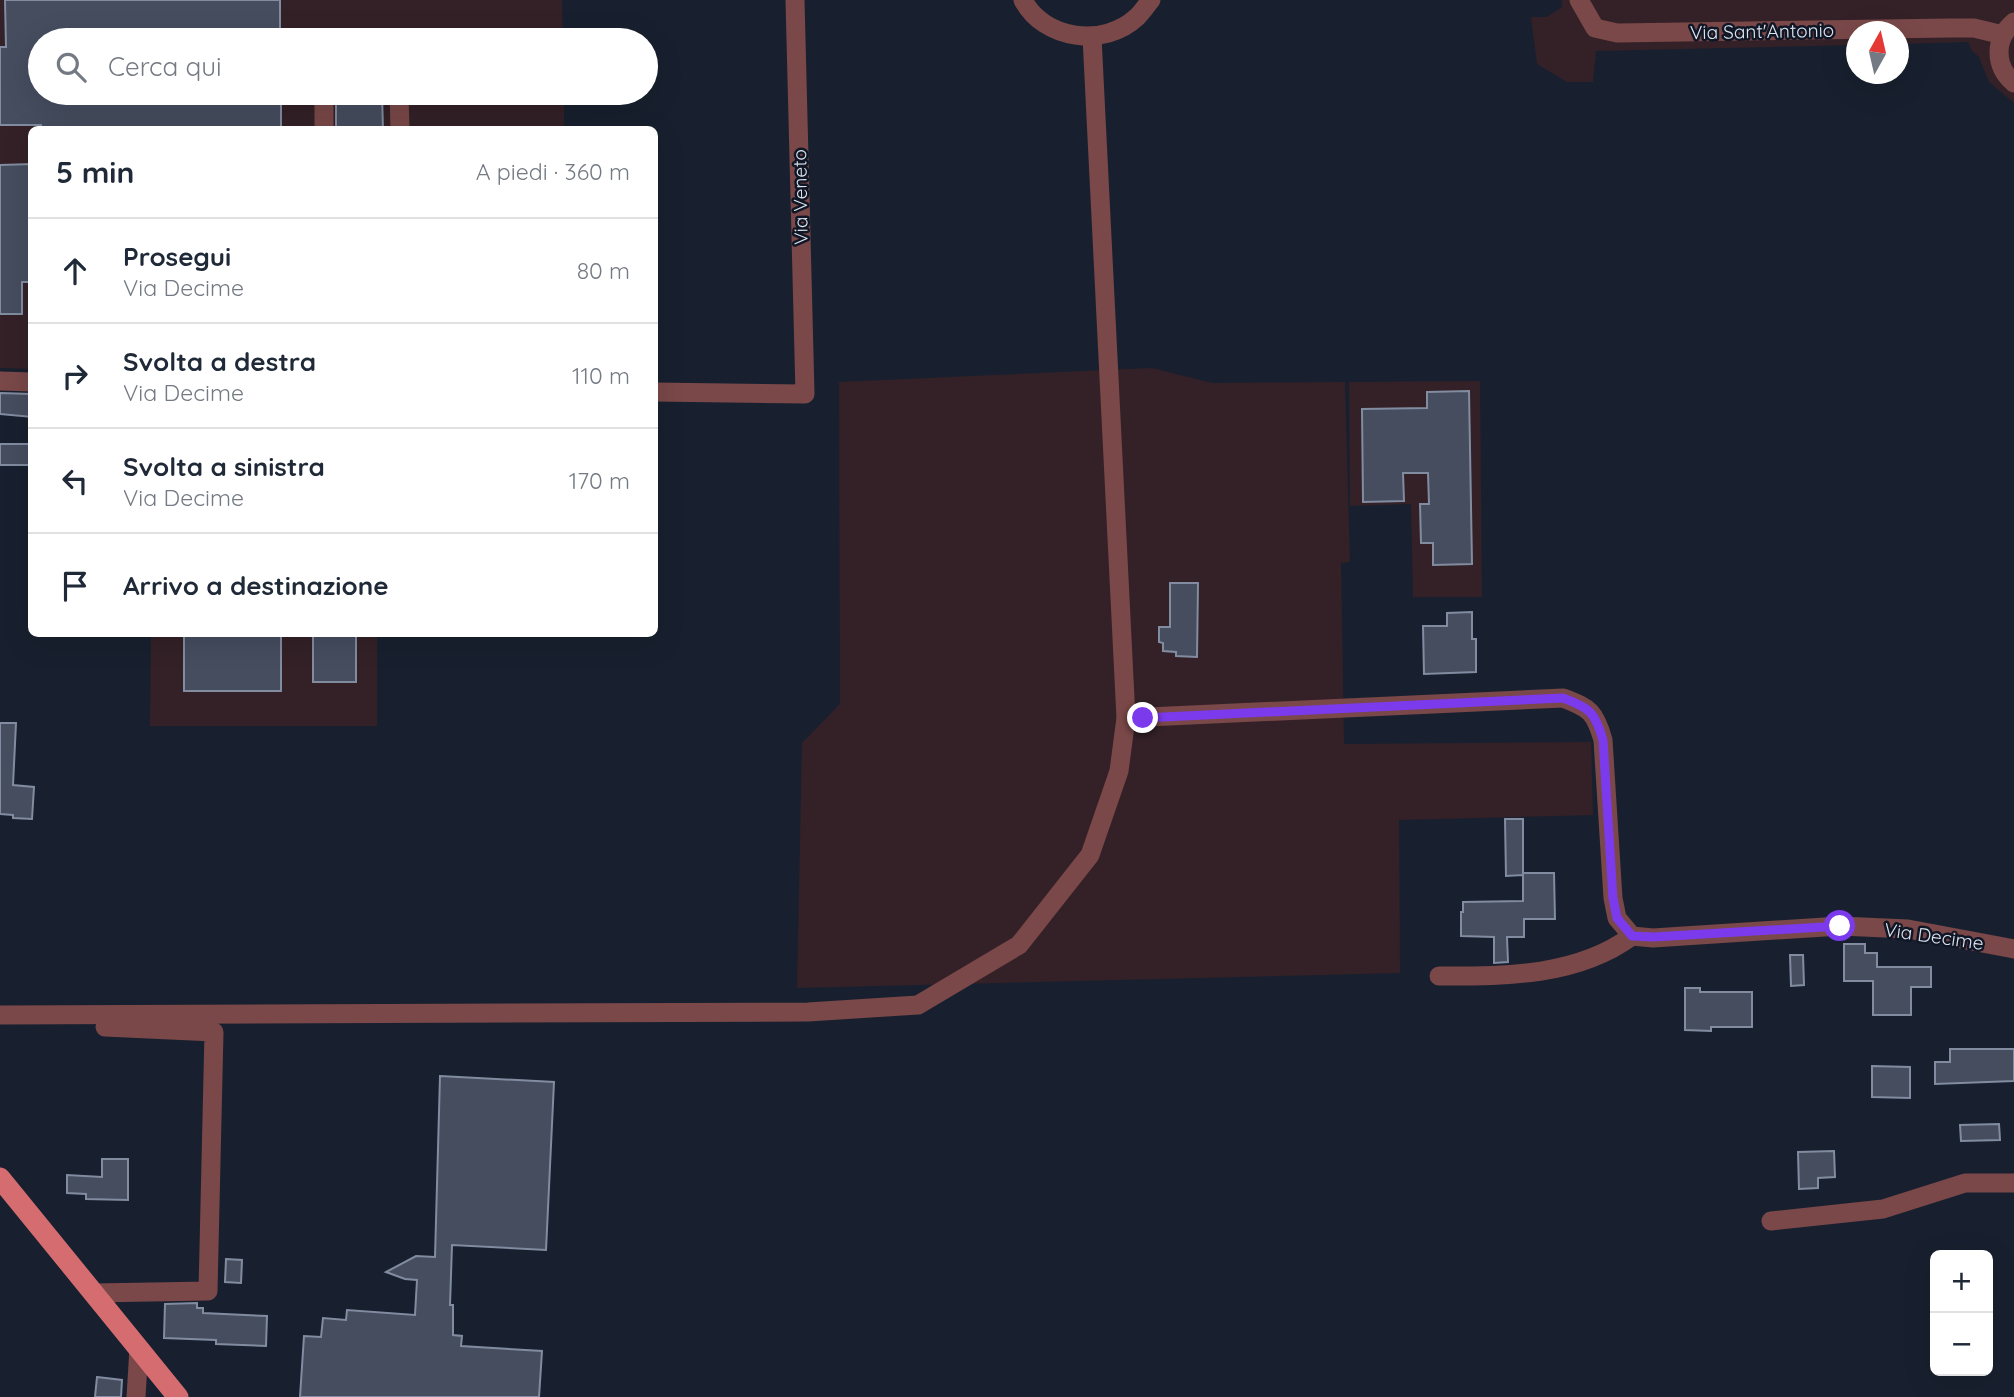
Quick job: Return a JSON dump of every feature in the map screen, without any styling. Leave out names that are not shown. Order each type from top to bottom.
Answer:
[{"type":"main road","points":[[0,1178],[178,1397]]},
{"type":"street","name":"Via Veneto","points":[[658,392],[805,394],[795,0]]},
{"type":"street","points":[[1023,0],[1027,8],[1045,25],[1068,34],[1092,37],[1116,31],[1136,18],[1151,0]]},
{"type":"street","name":"Via Sant'Antonio","points":[[1579,0],[1595,28],[1635,34],[2008,28],[1998,51],[2005,74],[2014,83]]},
{"type":"street","points":[[0,1015],[794,1012],[918,1006],[1019,945],[1090,855],[1119,771],[1126,718],[1092,37]]},
{"type":"street","points":[[324,105],[324,126]]},
{"type":"street","points":[[399,105],[400,126]]},
{"type":"street","points":[[0,381],[28,382]]},
{"type":"street","points":[[1126,718],[1563,698],[1584,706],[1596,718],[1603,740],[1613,898],[1617,918],[1632,936],[1615,948],[1560,968],[1513,975],[1439,976]]},
{"type":"street","name":"Via Decime","points":[[1632,936],[1678,936],[1840,926],[1908,929],[2014,949]]},
{"type":"street","points":[[94,1293],[208,1292],[214,1031],[105,1027]]},
{"type":"street","points":[[1771,1221],[1883,1209],[1965,1183],[2014,1183]]},
{"type":"street","points":[[135,1397],[139,1348]]},
{"type":"shaded area","points":[[0,0],[562,0],[563,28],[28,28],[28,105],[564,105],[564,126],[28,126],[28,369],[0,368]]},
{"type":"shaded area","points":[[1562,0],[2014,0],[2014,103],[1989,82],[1979,57],[1968,42],[1909,44],[1909,21],[1846,21],[1846,45],[1596,51],[1593,82],[1567,82],[1537,64],[1531,17],[1547,17],[1562,7]]},
{"type":"shaded area","points":[[1152,368],[1212,383],[1345,382],[1350,562],[1341,563],[1344,744],[1591,742],[1593,815],[1399,820],[1400,973],[797,988],[802,743],[840,704],[839,382]]},
{"type":"shaded area","points":[[1480,381],[1482,597],[1413,597],[1411,504],[1350,506],[1349,382]]},
{"type":"shaded area","points":[[151,637],[377,637],[377,726],[150,726]]},
{"type":"building","points":[[5,0],[280,0],[280,28],[28,28],[28,105],[281,105],[281,126],[0,125],[0,47],[6,47]]},
{"type":"building","points":[[336,105],[382,105],[383,126],[336,126]]},
{"type":"building","points":[[28,164],[28,282],[22,282],[22,314],[0,314],[0,165]]},
{"type":"building","points":[[1469,391],[1472,564],[1433,565],[1433,543],[1421,543],[1420,504],[1429,504],[1428,473],[1403,473],[1404,501],[1363,502],[1362,409],[1427,408],[1427,392]]},
{"type":"building","points":[[0,393],[28,394],[28,417],[0,414]]},
{"type":"building","points":[[0,444],[28,444],[28,465],[0,465]]},
{"type":"building","points":[[1170,583],[1198,583],[1197,657],[1176,656],[1176,652],[1163,651],[1163,643],[1159,642],[1159,627],[1170,627]]},
{"type":"building","points":[[1472,612],[1472,639],[1476,639],[1476,672],[1424,674],[1423,626],[1447,626],[1447,613]]},
{"type":"building","points":[[184,637],[281,637],[281,691],[184,691]]},
{"type":"building","points":[[313,637],[356,637],[356,682],[313,682]]},
{"type":"building","points":[[0,723],[16,723],[13,785],[34,787],[32,819],[0,814]]},
{"type":"building","points":[[1505,819],[1523,819],[1523,873],[1554,873],[1555,919],[1524,919],[1524,937],[1507,937],[1508,962],[1494,963],[1494,937],[1461,936],[1461,912],[1463,902],[1523,901],[1523,875],[1506,876]]},
{"type":"building","points":[[1844,944],[1865,944],[1865,953],[1877,953],[1877,967],[1931,967],[1931,987],[1911,987],[1911,1015],[1873,1015],[1873,981],[1844,981]]},
{"type":"building","points":[[1790,955],[1803,955],[1804,985],[1791,986]]},
{"type":"building","points":[[1685,988],[1700,988],[1700,992],[1752,992],[1752,1027],[1711,1027],[1711,1031],[1685,1030]]},
{"type":"building","points":[[1950,1049],[2014,1049],[2014,1081],[1935,1084],[1935,1062],[1950,1062]]},
{"type":"building","points":[[1872,1066],[1910,1067],[1910,1098],[1872,1097]]},
{"type":"building","points":[[440,1076],[554,1082],[546,1250],[452,1245],[450,1305],[453,1305],[453,1335],[462,1336],[461,1346],[542,1351],[539,1397],[300,1397],[304,1336],[321,1337],[323,1318],[346,1320],[347,1310],[415,1315],[417,1280],[386,1272],[416,1256],[435,1257]]},
{"type":"building","points":[[1999,1124],[2000,1140],[1961,1141],[1960,1125]]},
{"type":"building","points":[[1834,1151],[1835,1177],[1818,1178],[1818,1188],[1799,1189],[1798,1152]]},
{"type":"building","points":[[102,1159],[128,1159],[128,1200],[86,1199],[86,1194],[67,1193],[67,1175],[102,1177]]},
{"type":"building","points":[[226,1259],[242,1260],[241,1283],[225,1282]]},
{"type":"building","points":[[197,1303],[197,1308],[203,1308],[203,1313],[267,1316],[266,1346],[164,1338],[165,1304]]},
{"type":"building","points":[[97,1377],[122,1380],[121,1397],[95,1397]]},
{"type":"route","points":[[1143,718],[1563,698],[1584,706],[1596,718],[1603,740],[1613,898],[1617,918],[1632,936],[1840,926]]}]
